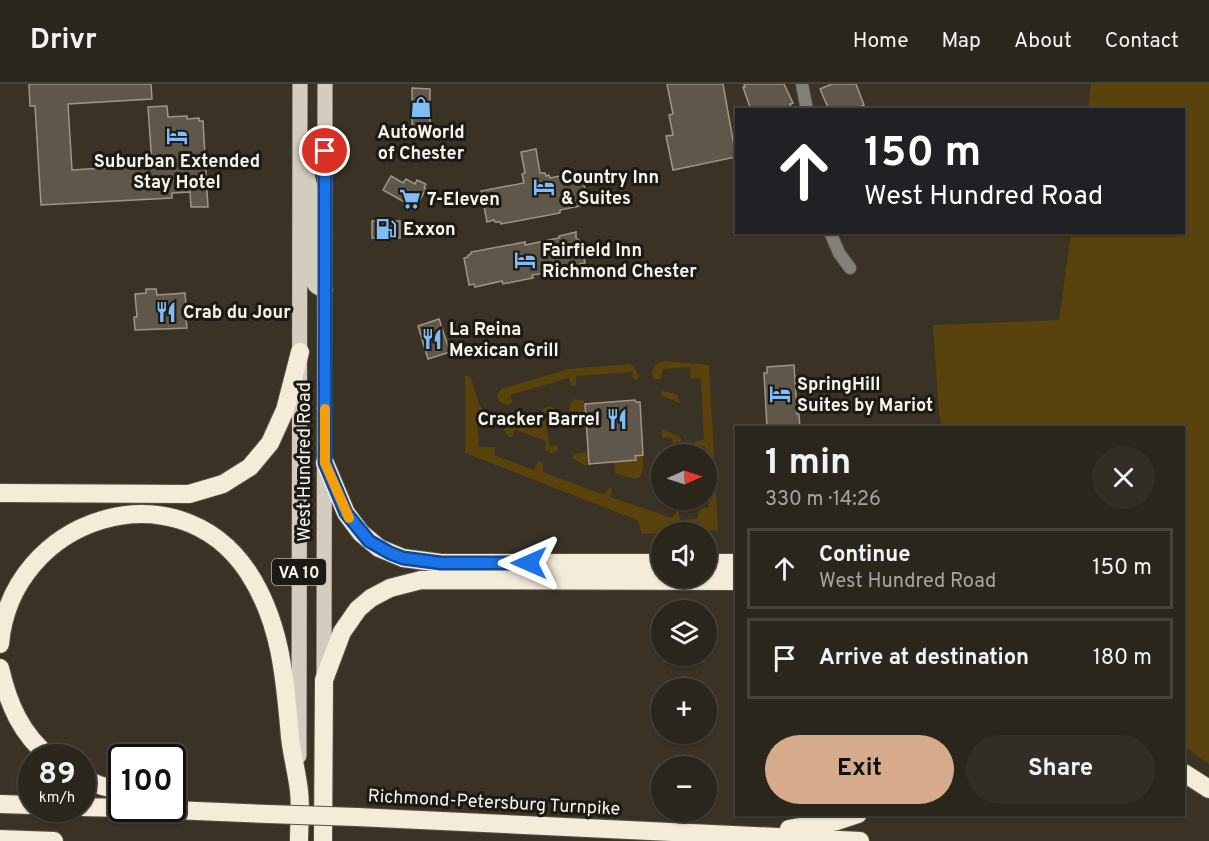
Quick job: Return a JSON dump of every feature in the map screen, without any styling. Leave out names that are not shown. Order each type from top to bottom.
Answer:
[{"type":"highway","points":[[0,493],[189,494],[223,484],[250,466],[270,443],[285,410],[300,352]]},
{"type":"highway","points":[[325,463],[353,524],[379,548],[403,558],[441,563],[651,563]]},
{"type":"highway","points":[[0,644],[4,618],[20,581],[40,556],[65,536],[102,519],[139,514],[168,518],[198,528],[231,551],[262,595],[280,651],[290,739],[299,792]]},
{"type":"highway","points":[[717,563],[735,563]]},
{"type":"highway","points":[[324,680],[342,632],[350,619],[371,598],[404,583],[421,580],[735,581]]},
{"type":"highway","points":[[0,668],[14,712],[36,744]]},
{"type":"highway","name":"West Hundred Road","points":[[323,841],[324,680]]},
{"type":"highway","points":[[1185,774],[1209,789]]},
{"type":"highway","name":"West Hundred Road","points":[[299,792],[299,841]]},
{"type":"highway","points":[[0,804],[18,805]]},
{"type":"highway","points":[[186,807],[197,810]]},
{"type":"highway","name":"Richmond-Petersburg Turnpike","points":[[186,810],[860,841]]},
{"type":"highway","points":[[748,836],[814,826],[851,816]]},
{"type":"highway","points":[[0,839],[54,841]]},
{"type":"main road","name":"West Hundred Road","points":[[299,792],[300,84]]},
{"type":"main road","name":"West Hundred Road","points":[[324,680],[325,84]]},
{"type":"main road","points":[[300,148],[312,194],[312,278],[314,285],[325,290]]},
{"type":"street","points":[[802,84],[807,108]]},
{"type":"street","points":[[831,234],[839,253],[850,268]]},
{"type":"shaded area","points":[[1091,84],[1209,84],[1209,764],[1185,747],[1185,426],[942,426],[939,414],[933,325],[1059,320],[1071,234],[1185,234],[1185,108],[1088,108]]},
{"type":"shaded area","points":[[665,361],[709,365],[713,444],[694,443],[704,440],[701,379],[691,378],[690,367],[662,369],[661,379],[654,379],[652,370]]},
{"type":"shaded area","points":[[630,364],[639,376],[637,380],[633,379],[632,372],[576,376],[574,386],[571,386],[569,378],[510,395],[513,403],[507,405],[500,402],[497,396],[501,389],[568,369]]},
{"type":"shaded area","points":[[465,375],[471,378],[479,404],[488,416],[477,420],[479,447],[495,447],[494,455],[534,470],[538,461],[543,463],[543,472],[604,495],[610,487],[612,490],[610,497],[672,518],[677,510],[680,520],[698,519],[699,510],[717,510],[718,530],[717,522],[651,522],[651,533],[641,534],[637,520],[465,453]]},
{"type":"shaded area","points":[[662,391],[677,394],[680,403],[662,396]]},
{"type":"shaded area","points":[[574,399],[584,401],[585,414],[577,415],[577,411],[569,411]]},
{"type":"shaded area","points":[[550,406],[555,409],[553,412],[546,413],[549,446],[557,446],[558,449],[555,452],[550,453],[545,450],[546,441],[516,430],[512,437],[506,433],[504,426],[506,419],[512,427],[544,418],[542,409]]},
{"type":"shaded area","points":[[662,429],[680,437],[682,441],[673,443],[672,438],[662,438]]},
{"type":"shaded area","points":[[588,452],[589,463],[586,466],[572,458],[574,454]]},
{"type":"shaded area","points":[[643,455],[643,469],[640,477],[635,479],[615,473],[615,461],[635,460],[635,456]]},
{"type":"building","name":"Suburban Extended Stay Hotel","points":[[29,84],[151,84],[152,99],[68,104],[72,170],[152,165],[148,107],[167,106],[168,117],[187,116],[187,119],[199,118],[199,121],[203,121],[208,207],[191,207],[190,192],[172,193],[172,198],[41,205],[35,106],[30,106]]},
{"type":"building","points":[[667,84],[723,84],[735,157],[673,170],[666,136],[673,135],[669,115],[673,114]]},
{"type":"building","points":[[744,84],[784,84],[793,103],[790,104],[792,108],[750,108],[743,87],[745,87]]},
{"type":"building","points":[[832,84],[856,84],[864,105],[857,108],[828,108],[820,89]]},
{"type":"building","name":"AutoWorld of Chester","points":[[412,88],[430,89],[430,125],[412,125]]},
{"type":"building","name":"Country Inn & Suites","points":[[536,149],[540,173],[549,175],[550,178],[582,172],[587,202],[580,206],[560,210],[560,213],[501,224],[494,220],[487,222],[481,191],[524,183],[522,174],[525,173],[521,152]]},
{"type":"building","name":"7-Eleven","points":[[391,176],[403,183],[406,179],[415,184],[417,180],[426,184],[424,188],[426,189],[415,208],[383,190]]},
{"type":"building","name":"Exxon","points":[[372,221],[400,221],[400,238],[372,238]]},
{"type":"building","name":"Fairfield Inn Richmond Chester","points":[[576,232],[576,238],[581,242],[585,263],[580,264],[581,268],[532,275],[533,278],[503,284],[502,281],[475,287],[474,284],[469,285],[464,258],[468,257],[471,252],[525,242],[525,245]]},
{"type":"building","name":"Crab du Jour","points":[[146,289],[156,289],[157,295],[185,293],[186,305],[192,305],[193,318],[186,319],[187,328],[135,330],[134,317],[137,317],[135,294],[146,293]]},
{"type":"building","name":"La Reina Mexican Grill","points":[[439,319],[450,352],[428,359],[418,326]]},
{"type":"building","name":"SpringHill Suites by Mariot","points":[[794,365],[800,426],[767,426],[764,373],[767,373],[767,367]]},
{"type":"building","name":"Cracker Barrel","points":[[635,400],[640,402],[643,455],[635,456],[636,460],[589,464],[585,404]]},
{"type":"slow traffic","points":[[325,409],[325,463],[349,518]]},
{"type":"place","name":"AutoWorld of Chester","points":[[421,107]]},
{"type":"place","name":"Suburban Extended Stay Hotel","points":[[177,136]]},
{"type":"place","name":"Country Inn & Suites","points":[[544,187]]},
{"type":"place","name":"7-Eleven","points":[[410,199]]},
{"type":"place","name":"Exxon","points":[[386,229]]},
{"type":"place","name":"Fairfield Inn Richmond Chester","points":[[525,260]]},
{"type":"place","name":"Crab du Jour","points":[[166,312]]},
{"type":"place","name":"La Reina Mexican Grill","points":[[432,339]]},
{"type":"place","name":"SpringHill Suites by Mariot","points":[[780,394]]},
{"type":"place","name":"Cracker Barrel","points":[[617,419]]},
{"type":"route","points":[[325,151],[325,463],[346,513],[369,541],[403,558],[441,563],[529,563]]}]
